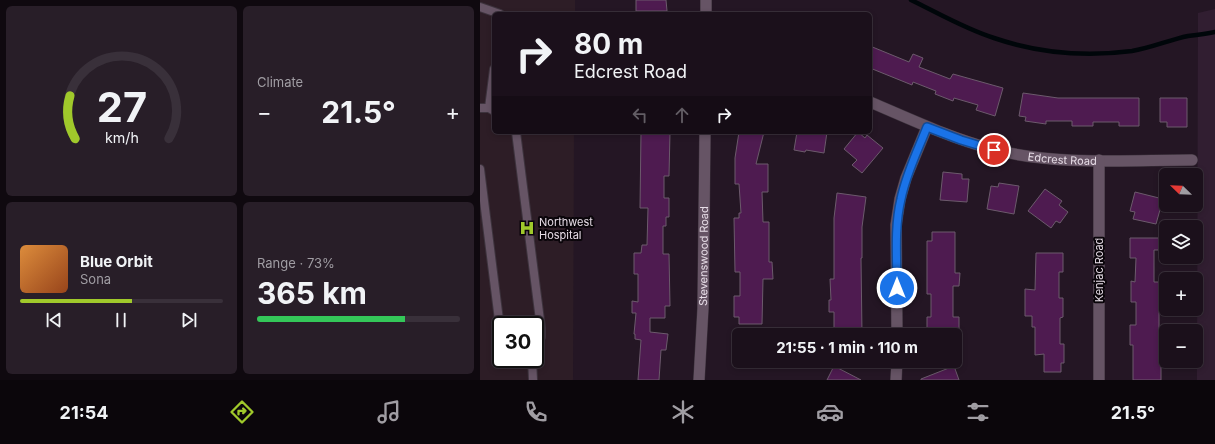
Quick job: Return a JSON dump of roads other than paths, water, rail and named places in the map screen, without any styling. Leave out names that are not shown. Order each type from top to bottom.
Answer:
[{"type":"street","points":[[706,0],[706,12]]},
{"type":"street","name":"Edcrest Road","points":[[872,103],[961,140],[994,150],[1020,155],[1054,159],[1192,160]]},
{"type":"street","points":[[897,328],[897,218],[900,199],[906,178],[927,127]]},
{"type":"street","name":"Stevenswood Road","points":[[699,380],[703,308],[705,134]]},
{"type":"street","name":"Kenjac Road","points":[[1099,160],[1099,380]]},
{"type":"street","points":[[896,380],[897,368]]},
{"type":"lane","points":[[480,7],[494,12]]},
{"type":"lane","points":[[488,109],[492,82]]},
{"type":"lane","points":[[516,134],[539,316]]},
{"type":"lane","points":[[480,169],[498,316]]},
{"type":"lane","points":[[532,368],[533,380]]},
{"type":"waterway","points":[[911,0],[983,34],[1028,47],[1062,52],[1097,54],[1132,51],[1188,36],[1215,32]]},
{"type":"place","name":"Northwest Hospital","points":[[527,228]]}]
